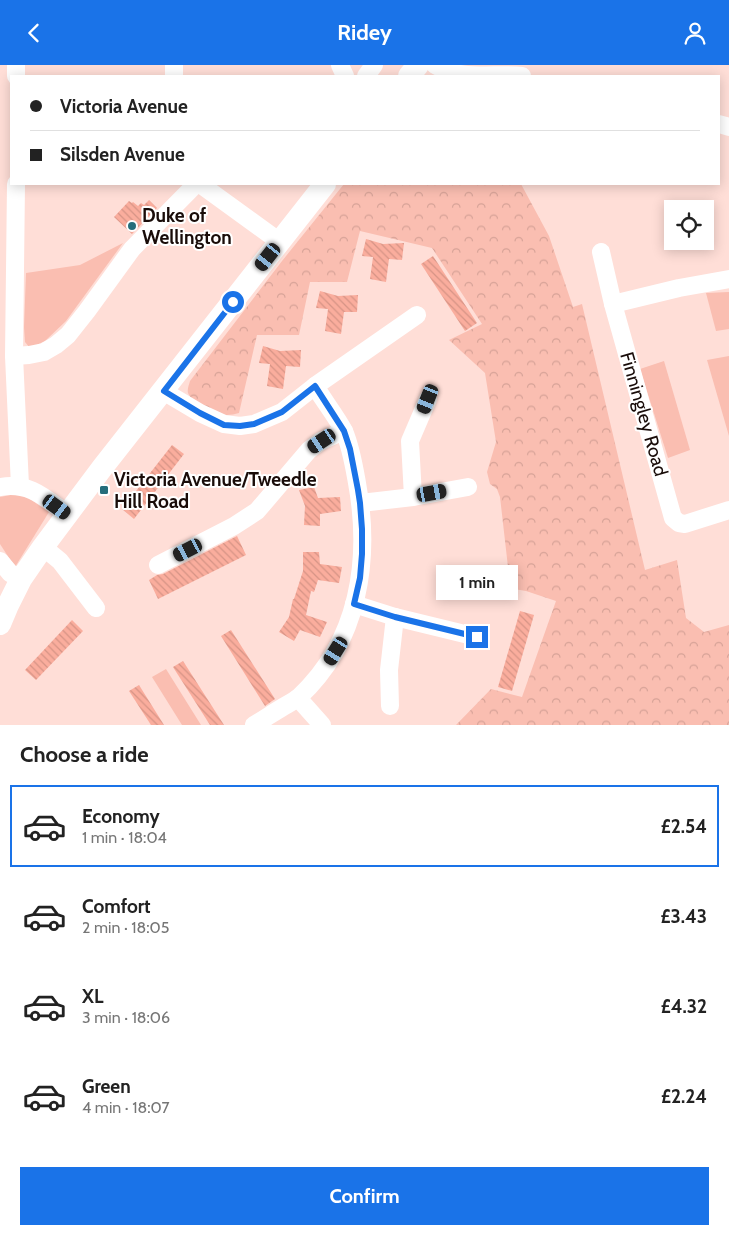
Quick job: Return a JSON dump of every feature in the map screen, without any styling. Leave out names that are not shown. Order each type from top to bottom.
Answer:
[{"type":"main road","points":[[410,75],[418,65]]},
{"type":"main road","points":[[2,614],[21,579],[67,514],[324,185]]},
{"type":"street","points":[[435,65],[448,71],[464,74],[493,75]]},
{"type":"street","points":[[16,185],[14,355],[8,391],[20,486]]},
{"type":"street","points":[[14,355],[44,352],[68,335],[132,249],[197,185]]},
{"type":"street","points":[[199,185],[280,242]]},
{"type":"street","name":"Finningley Road","points":[[601,252],[673,518],[679,523],[685,524],[729,510]]},
{"type":"street","points":[[614,304],[679,288],[729,279]]},
{"type":"street","points":[[164,391],[224,425],[240,426],[254,424],[282,412],[315,386],[417,315]]},
{"type":"street","points":[[254,725],[298,698],[318,677],[342,641],[360,578],[362,529],[360,503],[350,449],[344,431],[315,386]]},
{"type":"street","points":[[413,497],[410,441],[428,399]]},
{"type":"street","points":[[158,565],[234,526],[258,511],[309,450],[322,441],[344,431]]},
{"type":"street","points":[[0,487],[20,486],[36,491],[67,514]]},
{"type":"street","points":[[360,503],[413,497],[468,487]]},
{"type":"street","points":[[43,547],[60,561],[96,608]]},
{"type":"street","points":[[0,561],[10,573],[21,579]]},
{"type":"street","points":[[354,604],[395,617],[477,637]]},
{"type":"street","points":[[390,705],[389,670],[395,617]]},
{"type":"street","points":[[298,698],[322,725]]},
{"type":"green space","points":[[343,185],[522,185],[549,236],[573,307],[582,304],[645,570],[677,560],[686,618],[704,632],[729,625],[729,725],[456,725],[491,689],[522,697],[556,601],[526,591],[508,588],[508,567],[500,497],[497,489],[490,484],[487,472],[496,442],[485,373],[449,340],[482,324],[432,248],[360,231],[347,282],[310,282],[299,335],[257,335],[239,413],[227,415],[205,409],[188,393],[190,381]]},
{"type":"green space","points":[[123,243],[66,321],[45,341],[30,348],[25,342],[24,327],[26,273],[80,265]]},
{"type":"green space","points":[[729,292],[729,329],[716,331],[706,293]]},
{"type":"green space","points":[[729,356],[729,436],[707,360]]},
{"type":"green space","points":[[664,361],[690,450],[668,458],[640,369]]},
{"type":"green space","points":[[21,493],[49,512],[15,567],[0,544],[0,497]]},
{"type":"green space","points":[[166,669],[201,725],[182,725],[152,677]]},
{"type":"building","name":"Duke of Wellington","points":[[149,200],[157,208],[132,234],[114,217],[129,201],[138,206],[141,203],[144,205]]},
{"type":"building","points":[[366,239],[383,244],[404,243],[402,260],[389,259],[386,282],[370,279],[373,257],[362,256]]},
{"type":"building","points":[[433,256],[477,323],[465,331],[421,264]]},
{"type":"building","points":[[320,291],[338,296],[358,295],[357,312],[344,312],[341,334],[325,331],[328,309],[316,308]]},
{"type":"building","points":[[263,346],[280,351],[301,350],[300,367],[286,366],[283,389],[267,386],[270,364],[259,363]]},
{"type":"building","points":[[172,445],[184,454],[134,519],[122,509]]},
{"type":"building","points":[[314,487],[318,498],[340,497],[341,511],[320,514],[320,526],[304,525],[305,506],[299,490]]},
{"type":"building","points":[[237,536],[246,555],[158,599],[149,580]]},
{"type":"building","points":[[303,552],[319,552],[320,564],[342,567],[339,583],[318,580],[314,592],[311,591],[306,615],[327,622],[320,637],[300,630],[294,641],[279,632],[289,617],[303,571]]},
{"type":"building","points":[[520,611],[534,615],[512,691],[498,687]]},
{"type":"building","points":[[72,620],[83,631],[36,680],[25,670]]},
{"type":"building","points":[[231,630],[275,699],[265,706],[221,636]]},
{"type":"building","points":[[183,661],[224,725],[210,725],[173,667]]},
{"type":"building","points":[[139,685],[164,725],[151,725],[129,691]]},
{"type":"place","name":"Duke of Wellington","points":[[132,226]]},
{"type":"place","name":"Victoria Avenue/Tweedle Hill Road","points":[[104,490]]},
{"type":"route","points":[[233,302],[164,391],[224,425],[240,426],[254,424],[282,412],[315,386],[344,431],[350,449],[358,490],[362,529],[362,554],[360,578],[354,604],[395,617],[477,637]]}]
